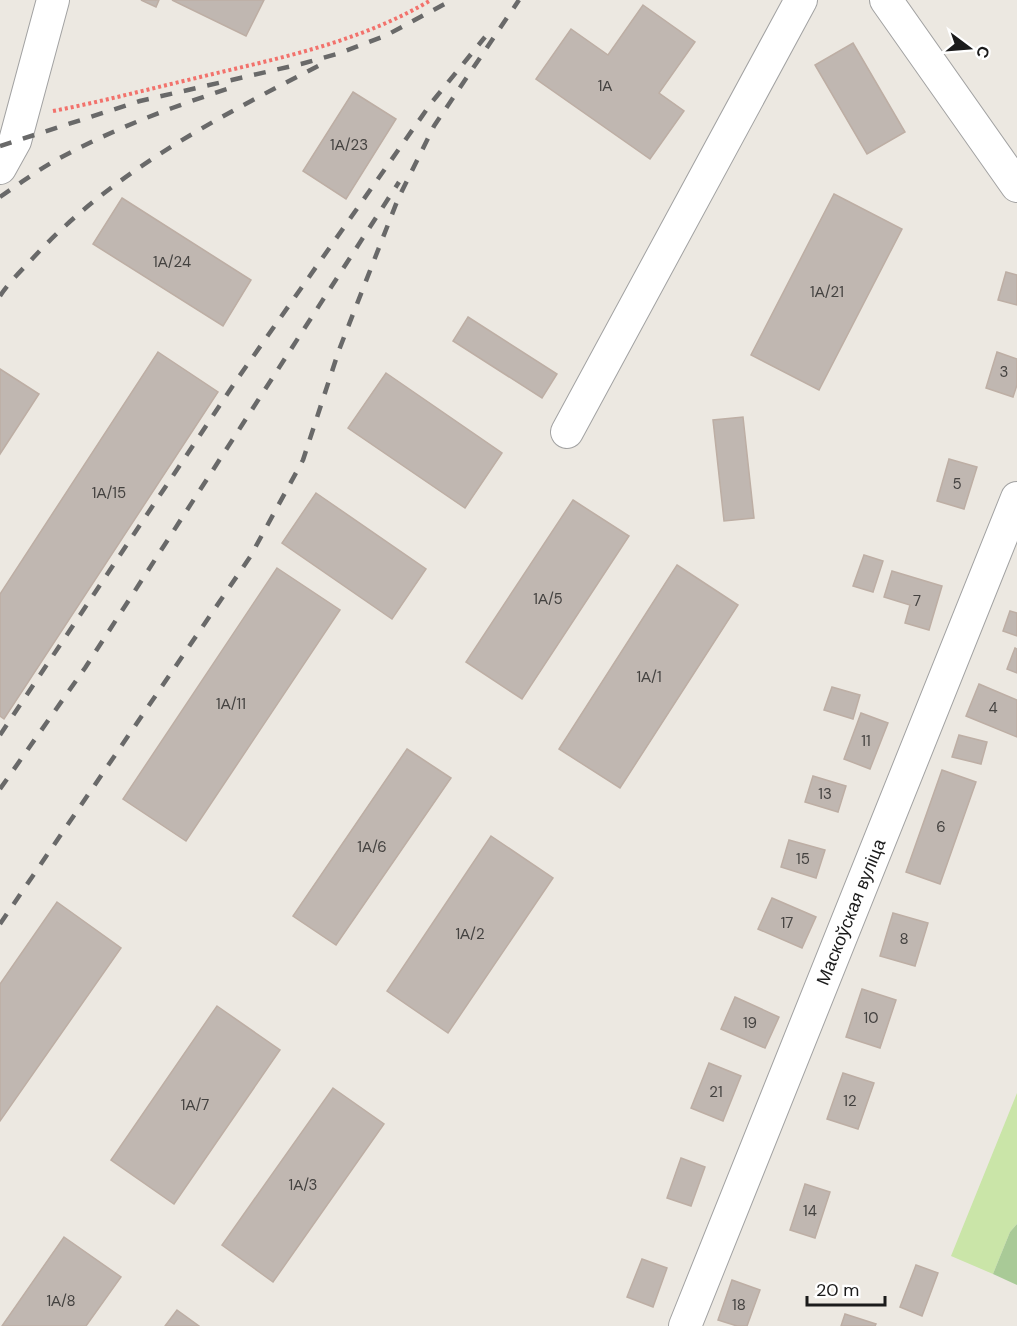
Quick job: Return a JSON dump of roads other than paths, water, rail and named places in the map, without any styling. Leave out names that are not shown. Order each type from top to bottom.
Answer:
[{"type":"street","points":[[0,168],[15,141],[53,0]]},
{"type":"street","points":[[567,432],[801,0]]},
{"type":"street","points":[[886,0],[1017,186]]},
{"type":"street","name":"Маскоўская вуліца","points":[[685,1326],[1017,498]]},
{"type":"railway","points":[[0,146],[140,101],[340,53],[385,36],[452,0]]},
{"type":"railway","points":[[0,924],[250,557],[303,460],[339,350],[398,199],[434,126],[519,0]]},
{"type":"railway","points":[[0,735],[238,378],[432,102],[485,37]]},
{"type":"railway","points":[[0,296],[16,276],[64,227],[131,173],[243,105],[320,65]]},
{"type":"railway","points":[[0,197],[51,163],[99,138],[227,89]]},
{"type":"railway","points":[[0,789],[85,668],[399,182]]}]
